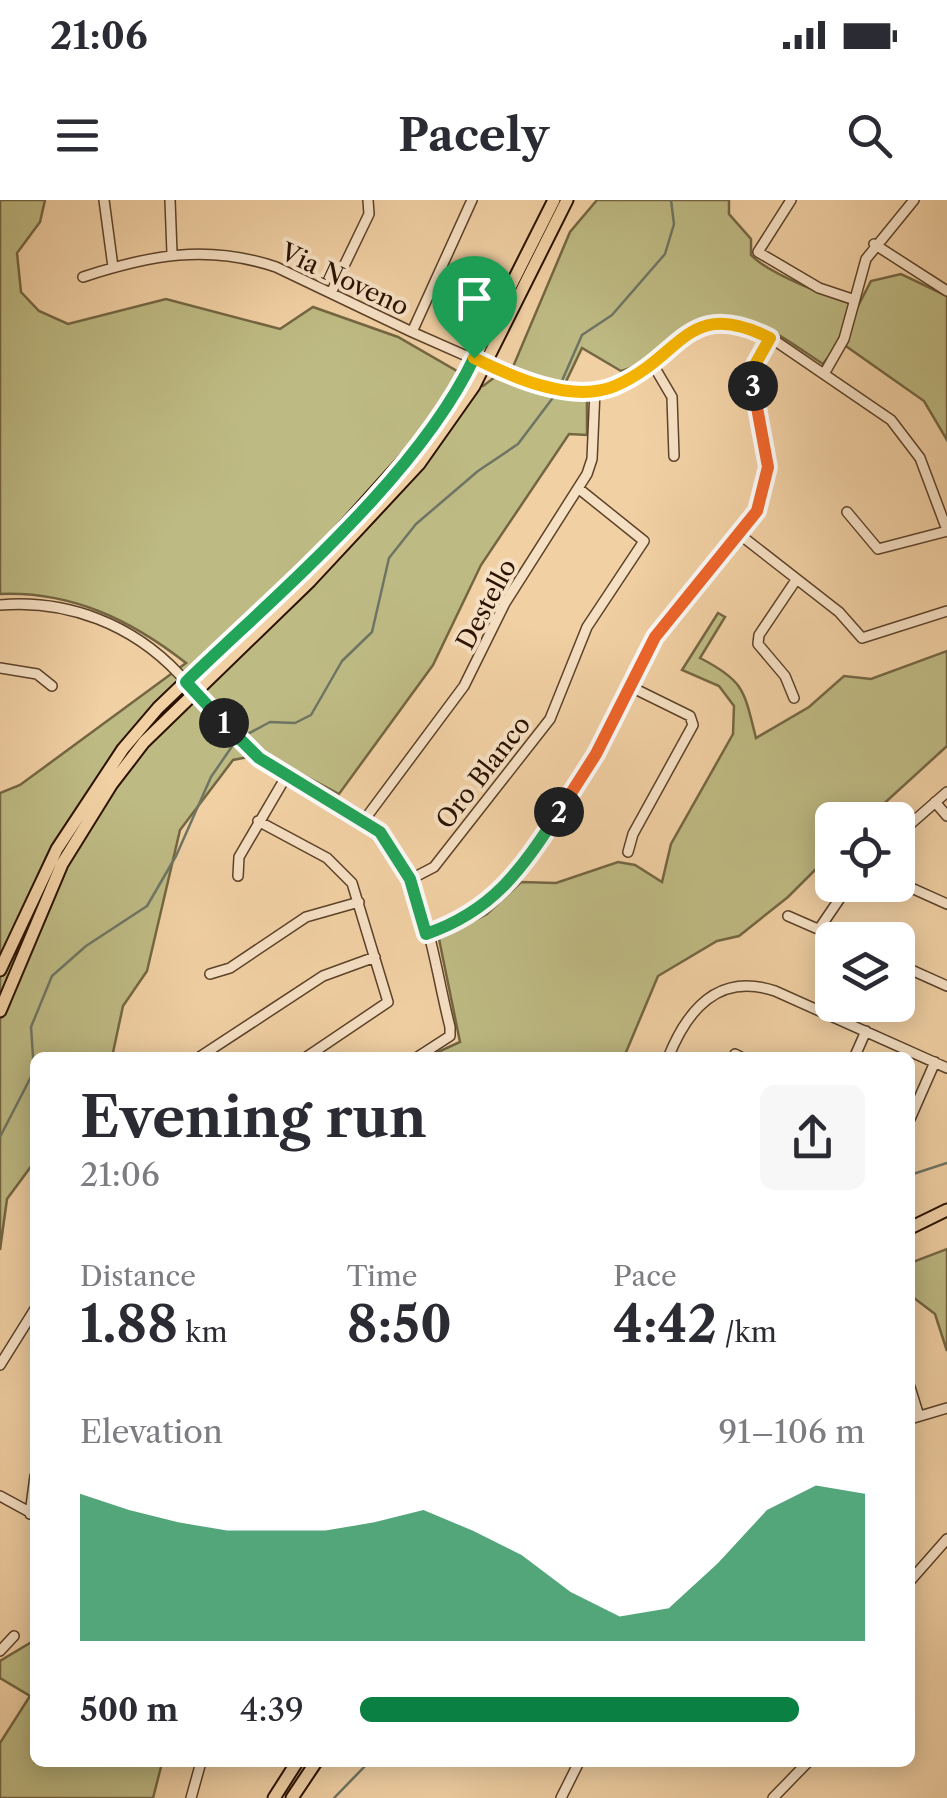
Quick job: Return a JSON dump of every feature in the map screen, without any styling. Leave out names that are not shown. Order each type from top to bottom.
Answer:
[{"type":"main road","points":[[0,970],[57,849],[94,788],[146,721],[310,582],[419,464],[457,413],[554,200]]},
{"type":"main road","points":[[479,361],[567,200]]},
{"type":"main road","points":[[0,1011],[62,864],[82,829],[144,742],[190,687]]},
{"type":"main road","points":[[915,1226],[947,1210]]},
{"type":"main road","points":[[274,1798],[294,1767]]},
{"type":"main road","points":[[292,1798],[313,1767]]},
{"type":"street","points":[[104,200],[112,267]]},
{"type":"street","points":[[170,200],[172,253]]},
{"type":"street","points":[[332,292],[369,214],[368,200]]},
{"type":"street","points":[[412,332],[472,200]]},
{"type":"street","points":[[791,200],[758,252],[819,288],[852,300]]},
{"type":"street","points":[[824,374],[844,339],[852,300],[874,244],[914,200]]},
{"type":"street","points":[[874,244],[947,291]]},
{"type":"street","name":"Via Noveno","points":[[83,277],[172,253],[238,256],[332,292],[479,361],[544,385],[574,389],[615,386],[706,324],[739,322],[770,338],[891,420],[920,458],[947,530]]},
{"type":"street","points":[[426,934],[469,918],[508,884],[596,754],[627,685],[655,637],[757,511],[766,481],[766,454],[753,379],[770,338]]},
{"type":"street","points":[[652,363],[672,398],[674,456]]},
{"type":"street","name":"Destello","points":[[365,819],[464,686],[505,603],[578,488],[592,460],[595,390]]},
{"type":"street","name":"Oro Blanco","points":[[410,879],[434,867],[550,719],[587,626],[644,541],[578,488]]},
{"type":"street","points":[[847,512],[878,549],[947,530]]},
{"type":"street","points":[[739,534],[839,612],[862,638],[947,611]]},
{"type":"street","points":[[794,698],[785,676],[758,644],[760,634],[796,580]]},
{"type":"street","points":[[0,605],[50,605],[102,620],[143,642],[245,746],[365,819],[392,846],[410,879],[450,1036],[425,1052]]},
{"type":"street","points":[[0,668],[26,670],[52,686]]},
{"type":"street","points":[[627,685],[690,716],[693,725],[633,834],[628,852]]},
{"type":"street","points":[[238,876],[239,857],[287,774]]},
{"type":"street","points":[[915,820],[947,792]]},
{"type":"street","points":[[934,802],[947,816]]},
{"type":"street","points":[[258,821],[336,865],[352,883],[388,1002],[315,1052]]},
{"type":"street","points":[[915,890],[947,904]]},
{"type":"street","points":[[210,974],[230,968],[306,917],[359,902]]},
{"type":"street","points":[[788,916],[815,927]]},
{"type":"street","points":[[207,1052],[323,976],[375,957]]},
{"type":"street","points":[[915,972],[947,986]]},
{"type":"street","points":[[671,1052],[694,1008],[705,998],[734,987],[775,991],[912,1052]]},
{"type":"street","points":[[857,1052],[866,1031]]},
{"type":"street","points":[[915,1053],[947,1068]]},
{"type":"street","points":[[915,1107],[934,1062]]},
{"type":"street","points":[[0,1366],[30,1318]]},
{"type":"street","points":[[915,1418],[947,1408]]},
{"type":"street","points":[[0,1496],[30,1514]]},
{"type":"street","points":[[915,1575],[947,1539]]},
{"type":"street","points":[[0,1651],[14,1636]]},
{"type":"street","points":[[191,1798],[200,1767]]},
{"type":"street","points":[[561,1798],[576,1767]]},
{"type":"street","points":[[772,1798],[803,1767]]},
{"type":"shaded area","points":[[0,200],[45,200],[40,222],[17,253],[21,292],[39,311],[68,324],[166,299],[280,329],[313,307],[398,337],[483,386],[495,377],[507,381],[570,232],[597,200],[729,200],[729,214],[751,239],[751,255],[801,285],[858,306],[871,281],[901,274],[947,296],[947,440],[924,401],[840,342],[823,364],[769,329],[733,318],[715,318],[695,325],[643,362],[621,371],[582,348],[561,392],[587,396],[587,435],[569,434],[481,565],[433,665],[339,794],[264,754],[233,760],[180,830],[147,971],[123,1006],[113,1052],[30,1052],[30,1168],[7,1199],[0,1250],[0,793],[20,785],[186,663],[144,634],[99,611],[51,597],[0,594]]},
{"type":"shaded area","points":[[718,613],[725,617],[700,658],[726,674],[740,689],[756,738],[809,707],[844,676],[871,679],[947,651],[947,746],[886,802],[815,802],[815,870],[739,936],[717,941],[658,976],[626,1052],[438,1052],[460,1042],[439,939],[487,914],[521,882],[556,883],[618,862],[635,865],[662,882],[671,844],[733,734],[734,706],[719,686],[682,670]]},
{"type":"shaded area","points":[[947,1249],[947,1351],[935,1314],[915,1299],[915,1261]]},
{"type":"shaded area","points":[[30,1643],[30,1696],[0,1678],[0,1661]]},
{"type":"shaded area","points":[[30,1696],[30,1767],[161,1767],[153,1798],[0,1798],[0,1743]]},
{"type":"waterway","points":[[561,383],[582,335],[612,315],[665,254],[674,224],[671,200]]},
{"type":"waterway","points":[[242,737],[270,722],[295,723],[311,715],[342,661],[372,632],[389,558],[416,524],[478,471],[518,444],[558,391]]},
{"type":"waterway","points":[[33,1052],[31,1027],[52,976],[86,946],[147,906],[176,856],[211,777],[235,742]]},
{"type":"waterway","points":[[0,1137],[30,1079]]},
{"type":"waterway","points":[[915,1173],[947,1163]]},
{"type":"waterway","points":[[334,1798],[364,1767]]},
{"type":"route","points":[[739,322],[770,338],[756,363],[753,379],[768,467],[757,511],[697,580],[642,656],[596,754],[508,884],[469,918],[426,934],[410,879],[380,832],[345,806],[259,758],[186,682],[324,550],[400,468],[450,402],[474,358],[528,382],[595,390],[615,386],[706,324],[739,322]]}]
